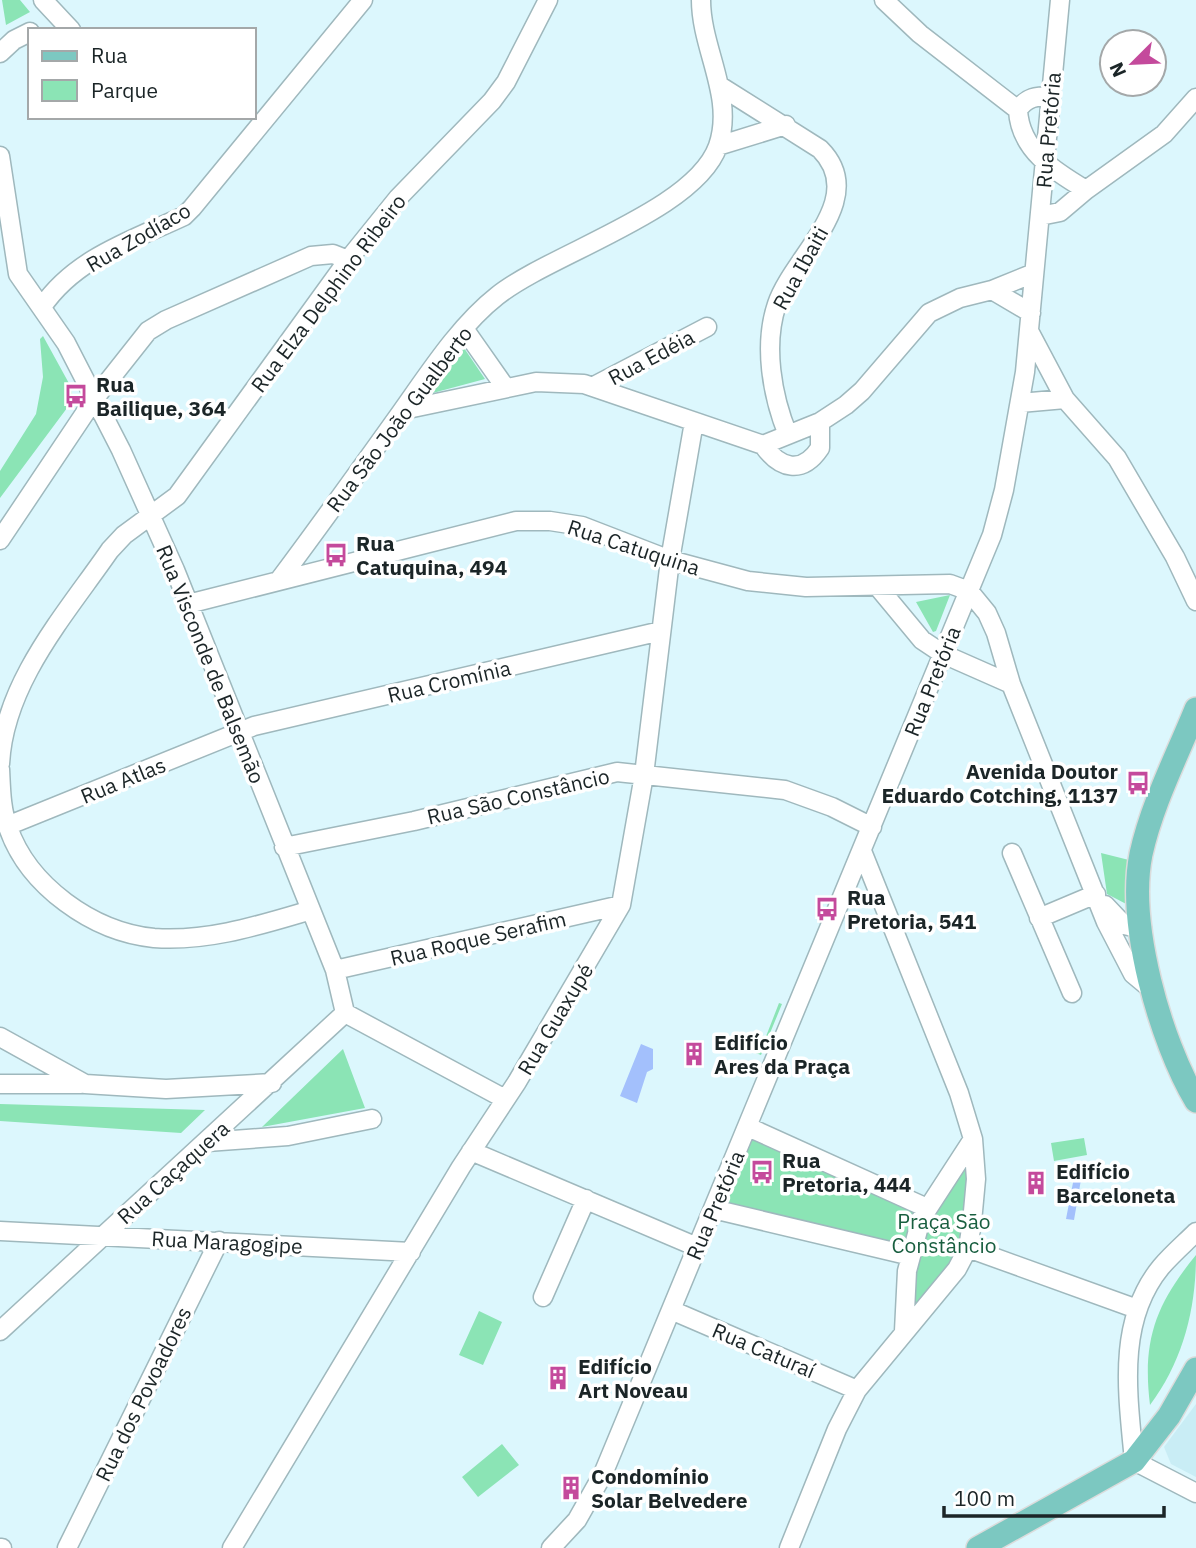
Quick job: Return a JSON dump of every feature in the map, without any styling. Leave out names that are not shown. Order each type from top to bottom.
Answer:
[{"type":"main road","points":[[1196,709],[1159,800],[1141,855],[1142,929],[1151,989],[1161,1026],[1196,1101]]},
{"type":"main road","points":[[978,1548],[1134,1461],[1169,1416],[1196,1369]]},
{"type":"street","points":[[43,0],[67,26]]},
{"type":"street","name":"Rua Zodíaco","points":[[42,307],[56,289],[102,254],[184,216],[260,117],[363,0]]},
{"type":"street","name":"Rua Elza Delphino Ribeiro","points":[[7,826],[0,767],[1,742],[12,703],[39,654],[110,550],[124,535],[177,496],[348,260],[398,198],[492,101],[506,82],[548,0]]},
{"type":"street","name":"Rua São João Gualberto","points":[[280,579],[403,410],[465,330],[497,296],[679,192],[696,178],[718,146],[722,107],[720,86],[710,57],[701,0]]},
{"type":"street","points":[[884,0],[920,33],[1018,110],[1023,134],[1045,162],[1086,190]]},
{"type":"street","name":"Rua Pretória","points":[[551,1548],[577,1520],[603,1474],[992,535],[1004,490],[1020,402],[1060,0]]},
{"type":"street","points":[[0,53],[14,40],[28,33]]},
{"type":"street","name":"Rua Ibaiti","points":[[720,86],[786,125],[831,160],[838,183],[830,215],[777,302],[770,332],[774,384],[788,435]]},
{"type":"street","points":[[1018,110],[1029,99],[1051,96]]},
{"type":"street","points":[[1040,216],[1060,212],[1164,134],[1196,98]]},
{"type":"street","points":[[718,146],[786,125]]},
{"type":"street","name":"Rua Visconde de Balsemão","points":[[0,156],[16,265],[23,282],[66,343],[152,517],[335,970],[345,1013]]},
{"type":"street","points":[[0,540],[94,398],[154,326],[311,256],[333,254],[348,260]]},
{"type":"street","points":[[763,445],[820,422],[862,391],[929,313],[960,298],[992,290],[1034,273]]},
{"type":"street","points":[[992,290],[1030,322],[1065,399],[1117,458],[1163,536],[1196,601]]},
{"type":"street","name":"Rua Edéia","points":[[594,386],[707,327]]},
{"type":"street","points":[[465,330],[505,387]]},
{"type":"street","points":[[403,410],[536,382],[594,386],[763,445],[773,459],[794,466],[806,463],[820,448],[820,422]]},
{"type":"street","points":[[1020,402],[1065,399]]},
{"type":"street","name":"Rua Guaxupé","points":[[232,1548],[621,905],[645,775],[670,560],[694,422]]},
{"type":"street","name":"Rua Catuquina","points":[[188,604],[516,522],[550,521],[582,526],[670,560],[748,581],[806,587],[950,584],[969,592]]},
{"type":"street","points":[[878,587],[922,639],[943,654],[1011,684]]},
{"type":"street","points":[[969,592],[987,613],[996,633],[1011,684],[1096,894],[1133,974],[1151,989]]},
{"type":"street","name":"Rua Cromínia","points":[[237,732],[661,631]]},
{"type":"street","name":"Rua Atlas","points":[[7,826],[237,732]]},
{"type":"street","name":"Rua São Constâncio","points":[[284,847],[414,821],[617,772],[785,790],[832,807],[872,827]]},
{"type":"street","points":[[7,826],[23,857],[57,895],[95,920],[136,935],[177,938],[220,934],[311,910]]},
{"type":"street","points":[[789,1548],[837,1429],[857,1390],[957,1269],[968,1248],[976,1179],[973,1139],[955,1081],[862,851]]},
{"type":"street","points":[[1012,853],[1072,993]]},
{"type":"street","points":[[1039,918],[1096,894]]},
{"type":"street","points":[[1096,894],[1124,925],[1142,929]]},
{"type":"street","name":"Rua Roque Serafim","points":[[335,970],[621,905]]},
{"type":"street","points":[[345,1013],[505,1099]]},
{"type":"street","name":"Rua Caçaquera","points":[[0,1331],[345,1013]]},
{"type":"street","points":[[0,1037],[85,1084]]},
{"type":"street","points":[[0,1084],[85,1084],[166,1089],[272,1083]]},
{"type":"street","points":[[207,1142],[288,1136],[372,1119]]},
{"type":"street","points":[[748,1127],[927,1208]]},
{"type":"street","points":[[904,1331],[906,1270],[927,1208],[973,1139]]},
{"type":"street","points":[[471,1151],[697,1247]]},
{"type":"street","points":[[543,1297],[586,1199]]},
{"type":"street","points":[[713,1209],[911,1256]]},
{"type":"street","name":"Rua Maragogipe","points":[[0,1231],[411,1252]]},
{"type":"street","points":[[1196,1232],[1161,1267],[1137,1309],[1128,1357],[1126,1395],[1134,1461],[1196,1493]]},
{"type":"street","name":"Rua dos Povoadores","points":[[67,1548],[219,1241]]},
{"type":"street","points":[[968,1248],[1137,1309]]},
{"type":"street","name":"Rua Caturaí","points":[[671,1310],[857,1390]]},
{"type":"shaded area","points":[[1196,1404],[1196,1477],[1171,1464],[1164,1447]]},
{"type":"green space","points":[[2,0],[20,0],[30,12],[6,25]]},
{"type":"green space","points":[[43,336],[71,387],[73,400],[0,498],[0,471],[36,414],[43,377],[40,339]]},
{"type":"green space","points":[[464,348],[485,379],[429,394]]},
{"type":"green space","points":[[950,595],[936,631],[933,632],[916,602]]},
{"type":"green space","points":[[1101,853],[1133,861],[1132,907],[1107,894]]},
{"type":"green space","points":[[779,1003],[782,1004],[761,1055],[745,1049],[748,1042],[765,1039]]},
{"type":"green space","points":[[343,1049],[365,1108],[262,1127]]},
{"type":"green space","points":[[0,1104],[205,1110],[181,1133],[0,1121]]},
{"type":"green space","name":"Praça São Constâncio","points":[[751,1132],[924,1206],[908,1253],[720,1205]]},
{"type":"green space","points":[[1084,1138],[1087,1155],[1054,1161],[1051,1143]]},
{"type":"green space","name":"Praça São Constâncio","points":[[971,1144],[968,1240],[906,1324],[923,1220]]},
{"type":"green space","points":[[1196,1255],[1193,1295],[1185,1334],[1171,1371],[1150,1405],[1148,1361],[1155,1324],[1171,1290]]},
{"type":"green space","points":[[479,1311],[502,1322],[483,1365],[459,1355]]},
{"type":"green space","points":[[502,1444],[519,1465],[478,1497],[462,1477]]},
{"type":"water","points":[[641,1044],[653,1049],[653,1069],[647,1072],[637,1103],[620,1096]]},
{"type":"water","points":[[1076,1167],[1083,1168],[1074,1220],[1066,1219]]},
{"type":"place","name":"Rua Bailique, 364","points":[[76,396]]},
{"type":"place","name":"Rua Catuquina, 494","points":[[336,555]]},
{"type":"place","name":"Avenida Doutor Eduardo Cotching, 1137","points":[[1138,783]]},
{"type":"place","name":"Rua Pretoria, 541","points":[[827,909]]},
{"type":"place","name":"Edifício Ares da Praça","points":[[694,1054]]},
{"type":"place","name":"Rua Pretoria, 444","points":[[762,1172]]},
{"type":"place","name":"Edifício Barceloneta","points":[[1036,1183]]},
{"type":"place","name":"Edifício Art Noveau","points":[[558,1378]]},
{"type":"place","name":"Condomínio Solar Belvedere","points":[[571,1488]]}]
